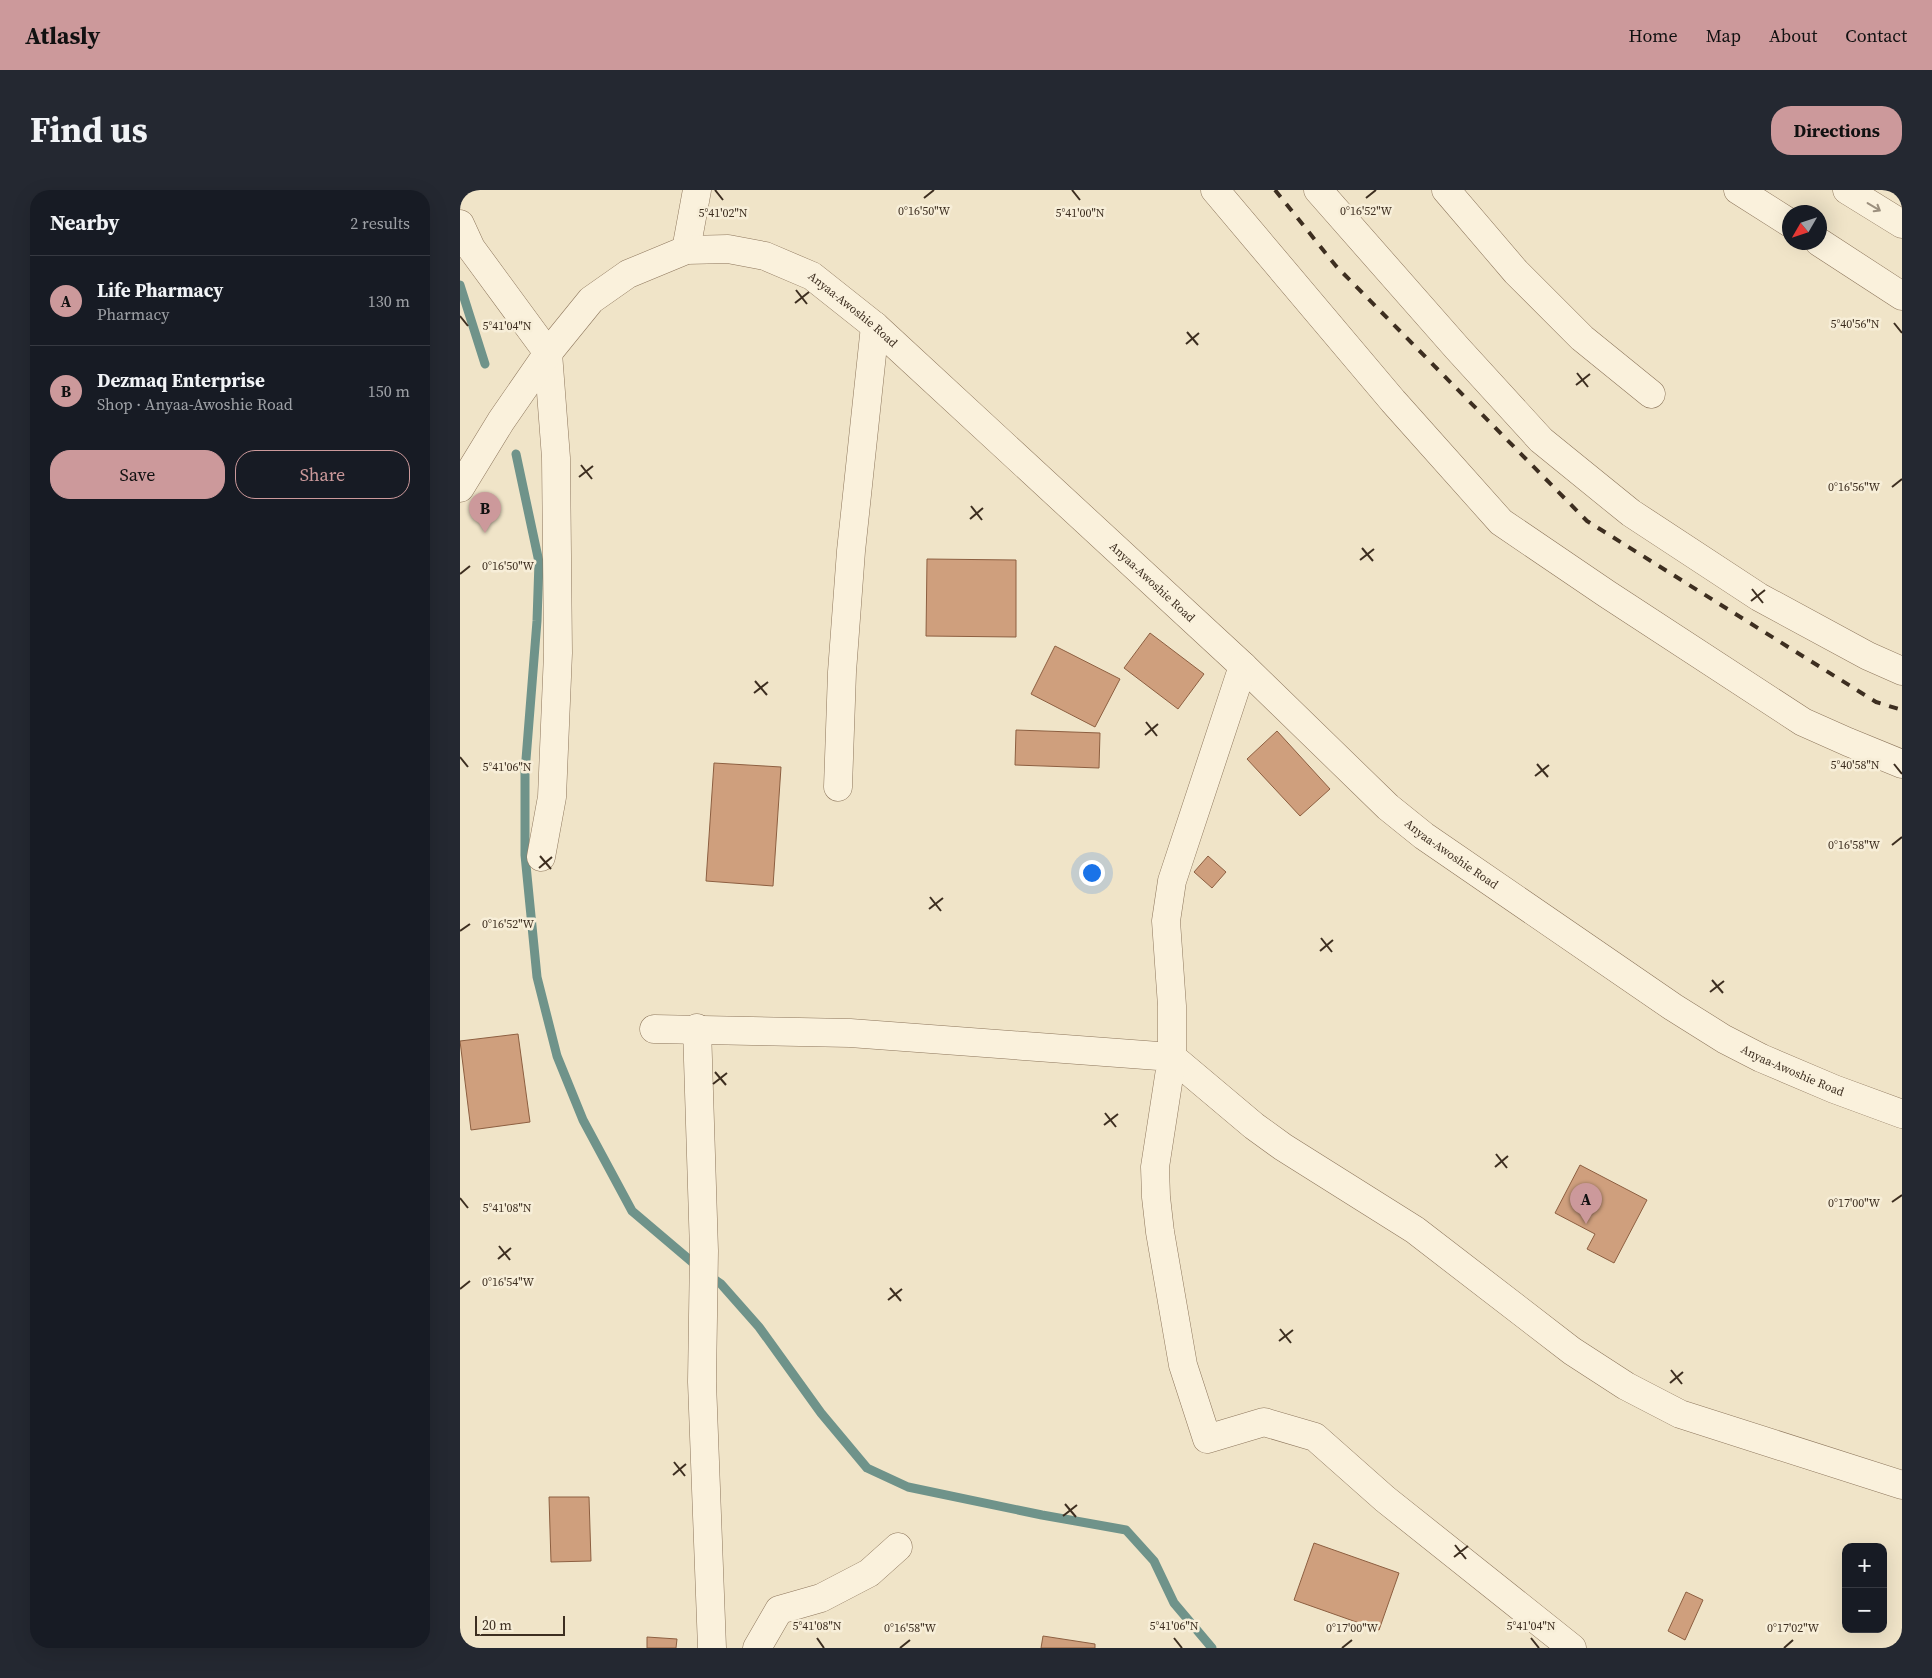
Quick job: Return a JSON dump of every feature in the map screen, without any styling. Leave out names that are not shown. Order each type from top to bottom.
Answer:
[{"type":"street","points":[[686,250],[697,190]]},
{"type":"street","points":[[1214,190],[1393,401],[1501,522],[1607,594],[1803,722],[1902,764]]},
{"type":"street","points":[[1318,190],[1451,341],[1542,440],[1631,513],[1759,597],[1868,656],[1902,671]]},
{"type":"street","points":[[1446,190],[1516,272],[1582,338],[1651,394]]},
{"type":"street","points":[[1738,190],[1782,218]]},
{"type":"street","points":[[1847,190],[1902,224]]},
{"type":"street","points":[[460,224],[471,248],[548,353],[556,458],[558,653],[552,797],[541,857]]},
{"type":"street","points":[[1827,247],[1902,296]]},
{"type":"street","name":"Anyaa-Awoshie Road","points":[[463,474],[548,353],[591,300],[628,274],[686,250],[728,249],[764,256],[812,276],[875,326],[1243,666],[1388,807],[1424,836],[1673,1007],[1724,1039],[1761,1058],[1834,1089],[1902,1114]]},
{"type":"street","points":[[838,787],[842,672],[851,551],[875,326]]},
{"type":"street","points":[[1243,666],[1172,881],[1166,921],[1172,1006],[1172,1057],[1155,1167],[1156,1197],[1160,1232],[1183,1365],[1207,1439],[1264,1422],[1315,1437],[1385,1500],[1572,1648]]},
{"type":"street","points":[[697,1028],[704,1251],[702,1382],[712,1648]]},
{"type":"street","points":[[654,1029],[697,1028],[850,1032],[1172,1057],[1254,1126],[1283,1147],[1415,1230],[1572,1351],[1626,1386],[1680,1414],[1902,1485]]},
{"type":"street","points":[[756,1648],[779,1610],[821,1598],[868,1573],[898,1547]]},
{"type":"building","points":[[927,559],[1016,560],[1016,637],[926,636]]},
{"type":"building","points":[[1150,633],[1204,674],[1178,709],[1124,668]]},
{"type":"building","points":[[1055,646],[1120,679],[1095,727],[1031,694]]},
{"type":"building","points":[[1016,730],[1100,733],[1099,768],[1015,765]]},
{"type":"building","points":[[1277,731],[1330,789],[1300,816],[1247,759]]},
{"type":"building","points":[[714,763],[781,767],[773,886],[706,881]]},
{"type":"building","points":[[1208,856],[1226,872],[1212,888],[1194,872]]},
{"type":"building","points":[[518,1034],[530,1122],[471,1130],[460,1041]]},
{"type":"building","points":[[1580,1165],[1647,1200],[1614,1263],[1587,1249],[1595,1234],[1555,1213]]},
{"type":"building","points":[[549,1497],[589,1497],[591,1561],[551,1562]]},
{"type":"building","points":[[1314,1543],[1399,1573],[1379,1630],[1294,1600]]},
{"type":"building","points":[[1686,1592],[1703,1600],[1685,1640],[1668,1631]]},
{"type":"building","points":[[1043,1636],[1095,1644],[1095,1648],[1041,1648]]},
{"type":"building","points":[[647,1637],[677,1639],[676,1648],[647,1648]]},
{"type":"waterway","points":[[460,285],[485,364]]},
{"type":"waterway","points":[[516,454],[539,562],[537,621],[525,772],[525,855],[537,977],[557,1056],[583,1120],[632,1211],[698,1267]]},
{"type":"waterway","points":[[708,1275],[721,1284],[759,1327],[821,1413],[867,1468],[908,1487],[1042,1515],[1126,1530],[1154,1561],[1174,1603],[1212,1648]]},
{"type":"railway","points":[[1275,190],[1336,266],[1587,521],[1876,702],[1902,710]]},
{"type":"place","name":"Dezmaq Enterprise","points":[[485,533]]},
{"type":"place","name":"Life Pharmacy","points":[[1586,1224]]}]
